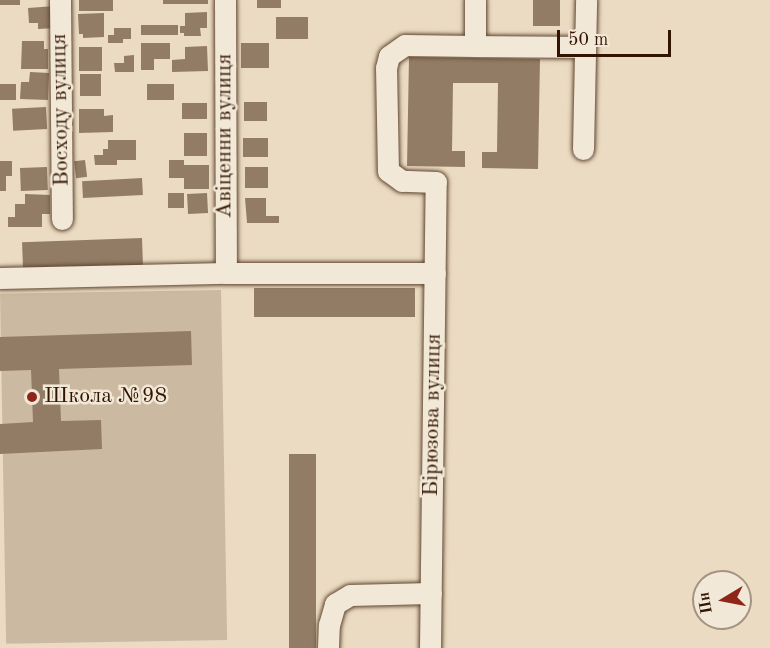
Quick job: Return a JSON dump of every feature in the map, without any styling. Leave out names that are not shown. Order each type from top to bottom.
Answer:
[{"type":"street","name":"Восходу вулиця","points":[[60,0],[62,219]]},
{"type":"street","name":"Авіценни вулиця","points":[[225,0],[226,273]]},
{"type":"street","points":[[475,0],[475,46],[585,47]]},
{"type":"street","points":[[583,149],[586,0]]},
{"type":"street","name":"Бірюзова вулиця","points":[[430,648],[436,182],[402,181],[388,171],[386,68],[389,56],[405,45],[475,46]]},
{"type":"street","points":[[0,278],[226,273],[435,273]]},
{"type":"street","points":[[328,648],[329,625],[335,604],[350,595],[431,593]]},
{"type":"shaded area","points":[[221,290],[227,640],[6,644],[0,294]]},
{"type":"building","points":[[0,0],[20,0],[20,5],[0,5]]},
{"type":"building","points":[[79,0],[113,0],[113,11],[79,11]]},
{"type":"building","points":[[163,0],[208,0],[208,4],[163,4]]},
{"type":"building","points":[[257,0],[281,0],[281,8],[257,8]]},
{"type":"building","points":[[533,0],[560,0],[560,26],[533,26]]},
{"type":"building","points":[[55,6],[56,28],[38,29],[38,23],[29,23],[28,8]]},
{"type":"building","points":[[207,12],[207,28],[200,28],[201,36],[184,36],[184,33],[180,33],[180,26],[185,26],[185,13]]},
{"type":"building","points":[[104,13],[104,37],[83,38],[83,34],[79,34],[78,14]]},
{"type":"building","points":[[276,17],[308,17],[308,39],[276,39]]},
{"type":"building","points":[[141,25],[178,25],[178,35],[141,35]]},
{"type":"building","points":[[114,28],[131,28],[131,39],[123,39],[123,43],[108,43],[108,35],[114,35]]},
{"type":"building","points":[[22,41],[44,41],[44,49],[48,49],[48,69],[21,69]]},
{"type":"building","points":[[141,43],[170,43],[170,59],[154,59],[154,70],[141,70]]},
{"type":"building","points":[[241,43],[269,43],[269,68],[241,68]]},
{"type":"building","points":[[207,46],[208,71],[172,72],[172,60],[185,59],[185,47]]},
{"type":"building","points":[[79,47],[102,47],[102,71],[79,71]]},
{"type":"building","points":[[134,55],[134,72],[115,72],[114,63],[124,63],[124,56]]},
{"type":"building","points":[[409,57],[540,59],[538,169],[482,168],[482,152],[497,152],[498,83],[453,83],[452,151],[465,151],[465,167],[407,166]]},
{"type":"building","points":[[30,72],[49,73],[48,100],[20,99],[21,82],[29,82]]},
{"type":"building","points":[[80,74],[101,74],[101,96],[80,96]]},
{"type":"building","points":[[0,84],[16,84],[16,100],[0,100]]},
{"type":"building","points":[[147,84],[174,84],[174,100],[147,100]]},
{"type":"building","points":[[244,102],[267,102],[267,121],[244,121]]},
{"type":"building","points":[[182,103],[207,103],[207,119],[182,119]]},
{"type":"building","points":[[46,107],[47,129],[13,131],[12,109]]},
{"type":"building","points":[[79,109],[104,109],[104,116],[113,115],[113,132],[79,133]]},
{"type":"building","points":[[184,133],[207,133],[207,156],[184,156]]},
{"type":"building","points":[[243,138],[268,138],[268,157],[243,157]]},
{"type":"building","points":[[108,140],[136,140],[136,160],[117,160],[117,165],[95,165],[94,155],[103,155],[103,149],[108,149]]},
{"type":"building","points":[[85,160],[87,177],[76,178],[74,161]]},
{"type":"building","points":[[169,160],[184,160],[184,165],[209,165],[209,189],[184,189],[184,178],[169,178]]},
{"type":"building","points":[[0,161],[12,161],[12,176],[6,176],[6,191],[0,191]]},
{"type":"building","points":[[47,167],[48,190],[21,191],[20,168]]},
{"type":"building","points":[[245,167],[268,167],[268,188],[245,188]]},
{"type":"building","points":[[142,178],[143,195],[83,198],[82,181]]},
{"type":"building","points":[[168,193],[184,193],[184,208],[168,208]]},
{"type":"building","points":[[207,193],[208,213],[188,214],[187,194]]},
{"type":"building","points":[[25,194],[50,195],[50,214],[42,214],[42,227],[8,227],[8,217],[15,217],[15,204],[25,204]]},
{"type":"building","points":[[245,198],[266,198],[266,216],[279,216],[279,223],[247,223]]},
{"type":"building","points":[[142,238],[143,267],[23,271],[22,242]]},
{"type":"building","points":[[254,288],[415,288],[415,317],[254,317]]},
{"type":"building","points":[[191,331],[192,365],[59,369],[61,421],[101,420],[102,449],[0,454],[0,424],[33,422],[31,370],[0,371],[0,337]]},
{"type":"building","points":[[289,454],[316,454],[316,648],[289,648]]},
{"type":"place","name":"Школа №98","points":[[32,397]]}]
